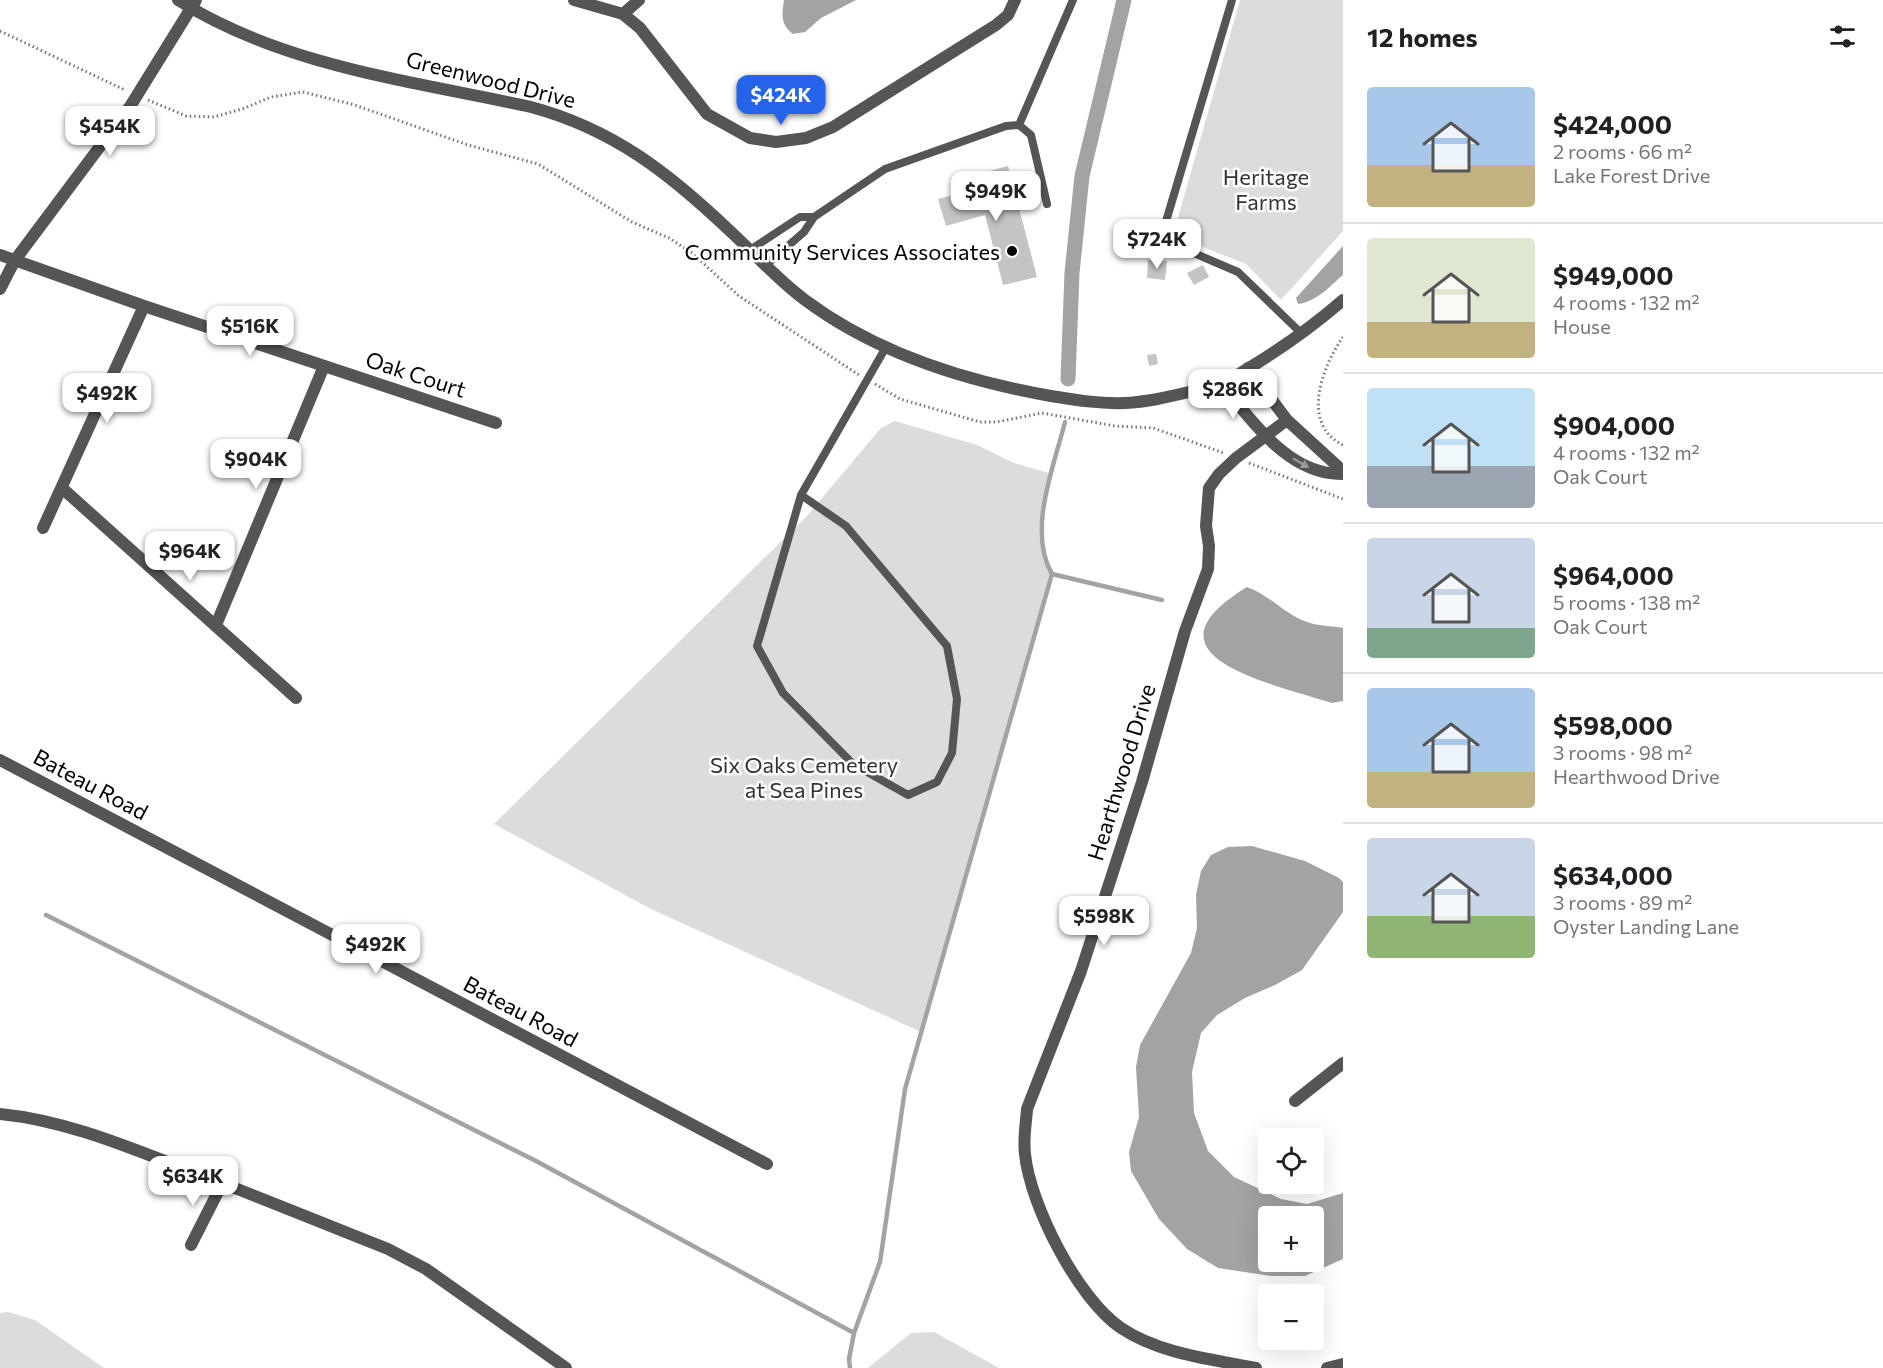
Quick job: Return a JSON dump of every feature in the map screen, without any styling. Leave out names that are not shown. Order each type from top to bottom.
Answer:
[{"type":"street","name":"Greenwood Drive","points":[[178,0],[194,4],[244,36],[309,58],[531,107],[564,116],[591,127],[620,142],[662,171],[766,265],[813,305],[838,322],[886,346],[972,379],[1011,389],[1094,403],[1153,400],[1222,385],[1301,333],[1343,300]]},
{"type":"street","points":[[574,0],[623,14],[640,28],[707,114],[750,138],[776,142],[806,138],[833,127],[996,25],[1008,15],[1016,0]]},
{"type":"street","points":[[623,14],[639,0]]},
{"type":"street","points":[[0,288],[15,261],[137,96],[194,4]]},
{"type":"street","name":"Oak Court","points":[[0,255],[144,306],[496,423]]},
{"type":"street","points":[[42,528],[144,306]]},
{"type":"street","points":[[216,625],[324,366]]},
{"type":"street","points":[[1248,368],[1287,420],[1329,456],[1343,473]]},
{"type":"street","points":[[1222,385],[1266,436],[1284,453],[1303,466],[1326,475],[1343,473]]},
{"type":"street","name":"Hearthwood Drive","points":[[1256,1368],[1160,1347],[1120,1327],[1089,1295],[1059,1252],[1033,1189],[1025,1155],[1027,1109],[1081,971],[1142,782],[1185,631],[1208,568],[1209,546],[1206,526],[1209,488],[1219,474],[1236,458],[1287,420]]},
{"type":"street","points":[[62,488],[296,698]]},
{"type":"street","name":"Bateau Road","points":[[0,760],[767,1164]]},
{"type":"street","points":[[1295,1101],[1343,1063]]},
{"type":"street","points":[[0,1114],[26,1117],[75,1128],[222,1182],[408,1258],[566,1368]]},
{"type":"street","points":[[191,1245],[222,1182]]},
{"type":"street","points":[[1327,1368],[1343,1364]]},
{"type":"lane","points":[[1019,125],[1073,0]]},
{"type":"lane","points":[[1232,0],[1164,228],[1168,242],[1238,272],[1301,333]]},
{"type":"lane","points":[[766,265],[804,232],[814,217],[885,169],[1006,126],[1019,125],[1031,135],[1047,204]]},
{"type":"lane","points":[[750,250],[800,217],[814,217]]},
{"type":"lane","points":[[801,495],[846,526],[947,646],[957,699],[952,753],[937,782],[908,795],[853,764],[783,693],[757,646],[801,495],[886,346]]},
{"type":"path","points":[[0,31],[137,96],[186,116],[214,117],[245,108],[271,96],[303,92],[355,105],[468,145],[538,164],[632,222],[669,237],[692,253],[739,296],[900,399],[980,422],[997,422],[1042,413],[1115,426],[1154,428],[1343,499]]},
{"type":"path","points":[[1343,338],[1331,355],[1319,385],[1320,420],[1334,440],[1343,445]]},
{"type":"green space","name":"Heritage Farms","points":[[1240,0],[1343,0],[1343,231],[1281,300],[1246,264],[1173,235]]},
{"type":"green space","name":"Six Oaks Cemetery at Sea Pines","points":[[895,421],[977,445],[1014,463],[1052,474],[1045,498],[1042,538],[1043,550],[1052,574],[921,1032],[651,909],[494,824],[806,517],[881,428]]},
{"type":"green space","points":[[8,1312],[35,1320],[104,1368],[0,1368],[0,1313]]},
{"type":"green space","points":[[934,1332],[999,1368],[868,1368],[911,1333]]},
{"type":"shaded area","points":[[784,0],[856,0],[821,18],[805,32],[793,34],[784,23]]},
{"type":"shaded area","points":[[1343,246],[1343,275],[1316,297],[1298,304],[1296,298]]},
{"type":"shaded area","points":[[1247,587],[1301,620],[1343,628],[1343,701],[1332,703],[1278,687],[1225,664],[1208,649],[1204,632],[1215,611]]},
{"type":"shaded area","points":[[1252,846],[1305,861],[1343,882],[1343,912],[1302,970],[1245,998],[1217,1015],[1201,1033],[1192,1072],[1194,1113],[1208,1151],[1234,1177],[1258,1188],[1258,1194],[1270,1194],[1281,1199],[1307,1204],[1343,1193],[1343,1259],[1324,1268],[1324,1206],[1258,1206],[1258,1272],[1314,1272],[1305,1276],[1271,1276],[1218,1268],[1187,1249],[1159,1219],[1131,1171],[1129,1152],[1139,1117],[1136,1067],[1140,1045],[1191,953],[1197,928],[1196,895],[1201,871],[1211,855],[1228,847]]},
{"type":"building","name":"Community Services Associates","points":[[1008,166],[1037,277],[1003,285],[985,215],[946,226],[938,199],[979,188],[975,175]]},
{"type":"building","points":[[1148,260],[1167,261],[1165,280],[1147,278]]},
{"type":"building","points":[[1203,265],[1209,277],[1194,285],[1187,273]]},
{"type":"building","points":[[1156,354],[1158,364],[1149,366],[1147,355]]},
{"type":"waterway","points":[[1068,379],[1072,273],[1082,176],[1124,0]]},
{"type":"waterway","points":[[850,1368],[849,1359],[854,1333],[880,1262],[905,1089],[1052,574],[1045,557],[1042,519],[1049,478],[1065,422]]},
{"type":"waterway","points":[[1052,574],[1162,600]]},
{"type":"waterway","points":[[46,915],[536,1161],[854,1333]]},
{"type":"place","name":"Community Services Associates","points":[[1012,251]]}]
